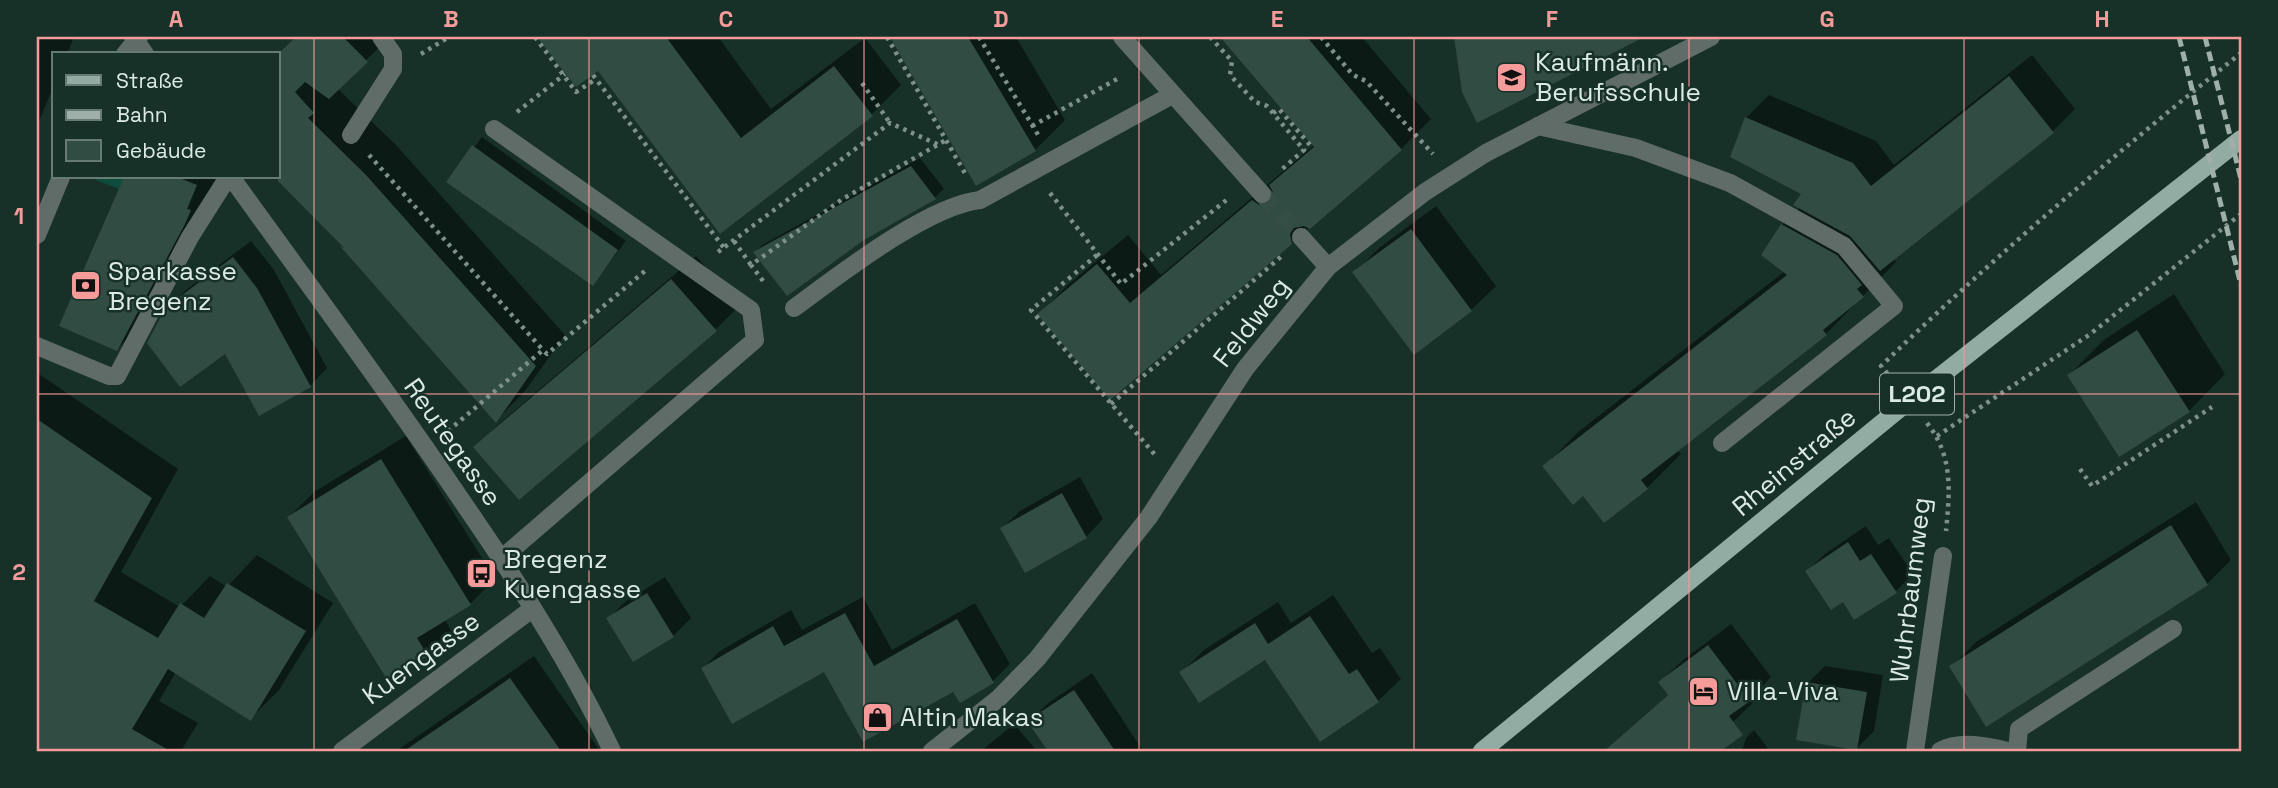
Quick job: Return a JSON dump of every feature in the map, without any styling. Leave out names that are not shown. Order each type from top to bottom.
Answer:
[{"type":"main road","name":"Rheinstraße","points":[[1482,751],[1910,400],[2241,139]]},
{"type":"street","points":[[351,135],[393,69],[393,54],[381,37]]},
{"type":"street","points":[[1122,37],[1171,95],[1257,188]]},
{"type":"street","name":"Feldweg","points":[[932,751],[999,698],[1037,659],[1149,517],[1245,369],[1328,267],[1376,227],[1452,175],[1538,126],[1711,37]]},
{"type":"street","points":[[794,308],[873,252],[961,202],[980,200],[1171,95]]},
{"type":"street","points":[[1538,126],[1636,148],[1730,183],[1844,246],[1894,306],[1722,443]]},
{"type":"street","points":[[494,130],[751,310],[755,340],[502,558]]},
{"type":"street","points":[[37,235],[61,178]]},
{"type":"street","points":[[37,346],[109,376],[117,376],[190,237],[228,178]]},
{"type":"street","name":"Reutegasse","points":[[230,178],[427,448],[502,558],[612,751]]},
{"type":"street","points":[[1301,238],[1328,267]]},
{"type":"street","name":"Wuhrbaumweg","points":[[1915,751],[1943,556]]},
{"type":"street","name":"Kuengasse","points":[[342,751],[533,609]]},
{"type":"street","points":[[2017,751],[2019,729],[2173,629]]},
{"type":"street","points":[[1940,751],[1949,746],[1984,746],[2008,751]]},
{"type":"path","points":[[535,37],[576,92],[594,77],[724,248]]},
{"type":"path","points":[[887,37],[980,200]]},
{"type":"path","points":[[979,37],[1053,159]]},
{"type":"path","points":[[1210,37],[1232,61]]},
{"type":"path","points":[[1321,37],[1353,75],[1366,81],[1452,175]]},
{"type":"path","points":[[1881,366],[2034,224],[2241,53]]},
{"type":"path","points":[[1237,57],[1232,61],[1230,75],[1255,102],[1267,106],[1304,150]]},
{"type":"path","points":[[1032,126],[1144,64]]},
{"type":"path","points":[[494,130],[564,74]]},
{"type":"path","points":[[862,83],[890,123],[939,145]]},
{"type":"path","points":[[1033,170],[1121,284],[1257,188],[1310,145],[1279,109],[1273,113]]},
{"type":"path","points":[[695,270],[890,123]]},
{"type":"path","points":[[351,135],[547,354],[668,251]]},
{"type":"path","points":[[751,265],[841,200],[946,140]]},
{"type":"path","name":"Wuhrbaumweg","points":[[1943,556],[1950,495],[1948,461],[1937,436],[2089,334],[2241,214]]},
{"type":"path","points":[[1111,404],[1301,238]]},
{"type":"path","points":[[734,241],[778,301],[794,308]]},
{"type":"path","points":[[1097,255],[1031,310],[1175,478]]},
{"type":"path","points":[[427,448],[543,350]]},
{"type":"path","points":[[2080,469],[2092,486],[2212,407]]},
{"type":"green space","points":[[97,178],[124,178],[119,189]]},
{"type":"building","points":[[296,37],[343,37],[368,62],[329,99],[305,82],[295,92],[314,113],[308,118],[366,175],[536,366],[496,423],[340,246],[344,248],[278,181],[280,52]]},
{"type":"building","points":[[537,37],[666,37],[741,138],[834,66],[873,116],[720,234],[598,71],[576,87]]},
{"type":"building","points":[[890,37],[968,37],[1036,151],[976,186]]},
{"type":"building","points":[[1220,37],[1307,37],[1402,150],[1310,229],[1304,226],[1294,228],[1290,234],[1292,244],[1110,400],[1037,314],[1097,264],[1130,303],[1252,200],[1259,205],[1269,203],[1273,192],[1269,185],[1314,147]]},
{"type":"building","name":"Kaufmänn. Berufsschule","points":[[1454,37],[1644,37],[1477,123],[1462,92]]},
{"type":"building","points":[[2009,76],[2054,133],[1880,271],[1850,236],[1793,205],[1801,194],[1730,157],[1745,117],[1853,163],[1871,186]]},
{"type":"building","points":[[472,145],[618,250],[593,286],[446,182]]},
{"type":"building","points":[[911,166],[936,199],[864,240],[787,296],[753,252]]},
{"type":"building","points":[[124,178],[180,178],[197,185],[187,209],[191,210],[185,224],[117,351],[59,326]]},
{"type":"building","points":[[1781,224],[1837,255],[1862,285],[1857,289],[1864,297],[1823,330],[1827,335],[1641,480],[1648,489],[1604,523],[1583,496],[1573,505],[1542,466],[1787,275],[1761,255]]},
{"type":"building","points":[[1411,229],[1472,311],[1414,355],[1352,272]]},
{"type":"building","points":[[233,257],[257,288],[311,387],[259,416],[225,354],[180,387],[147,343],[166,307]]},
{"type":"building","points":[[671,279],[717,331],[519,500],[473,447]]},
{"type":"building","points":[[2137,330],[2190,412],[2119,457],[2067,375]]},
{"type":"building","points":[[37,419],[152,498],[94,601],[158,638],[180,603],[204,618],[227,583],[306,631],[251,721],[168,669],[132,729],[170,751],[37,751]]},
{"type":"building","points":[[381,459],[471,605],[417,638],[428,656],[388,681],[287,517]]},
{"type":"building","points":[[1062,493],[1087,538],[1025,573],[1000,528]]},
{"type":"building","points":[[2171,525],[2208,585],[1986,727],[1949,666]]},
{"type":"building","points":[[1848,542],[1860,561],[1871,554],[1897,593],[1854,620],[1843,602],[1831,610],[1805,571]]},
{"type":"building","points":[[647,593],[674,637],[633,662],[606,618]]},
{"type":"building","points":[[845,613],[874,666],[957,619],[994,683],[960,703],[953,692],[863,742],[824,672],[732,724],[701,668],[773,626],[784,646]]},
{"type":"building","points":[[1310,616],[1349,674],[1357,669],[1379,702],[1320,742],[1265,660],[1199,703],[1179,672],[1255,623],[1268,644]]},
{"type":"building","points":[[1708,645],[1750,701],[1729,716],[1743,735],[1721,751],[1604,751],[1668,695],[1658,682]]},
{"type":"building","points":[[510,678],[561,751],[404,751],[460,713]]},
{"type":"building","points":[[1806,682],[1867,692],[1857,750],[1796,740]]},
{"type":"building","points":[[1074,690],[1115,751],[1048,751],[1027,721]]},
{"type":"tunnel","points":[[1262,194],[1301,237]]},
{"type":"railway","points":[[2179,37],[2241,285]]},
{"type":"railway","points":[[2205,37],[2241,179]]},
{"type":"place","name":"Kaufmänn. Berufsschule","points":[[1512,77]]},
{"type":"place","name":"Sparkasse Bregenz","points":[[85,286]]},
{"type":"place","name":"Bregenz Kuengasse","points":[[481,574]]},
{"type":"place","name":"Villa-Viva","points":[[1704,691]]},
{"type":"place","name":"Altin Makas","points":[[877,717]]}]
